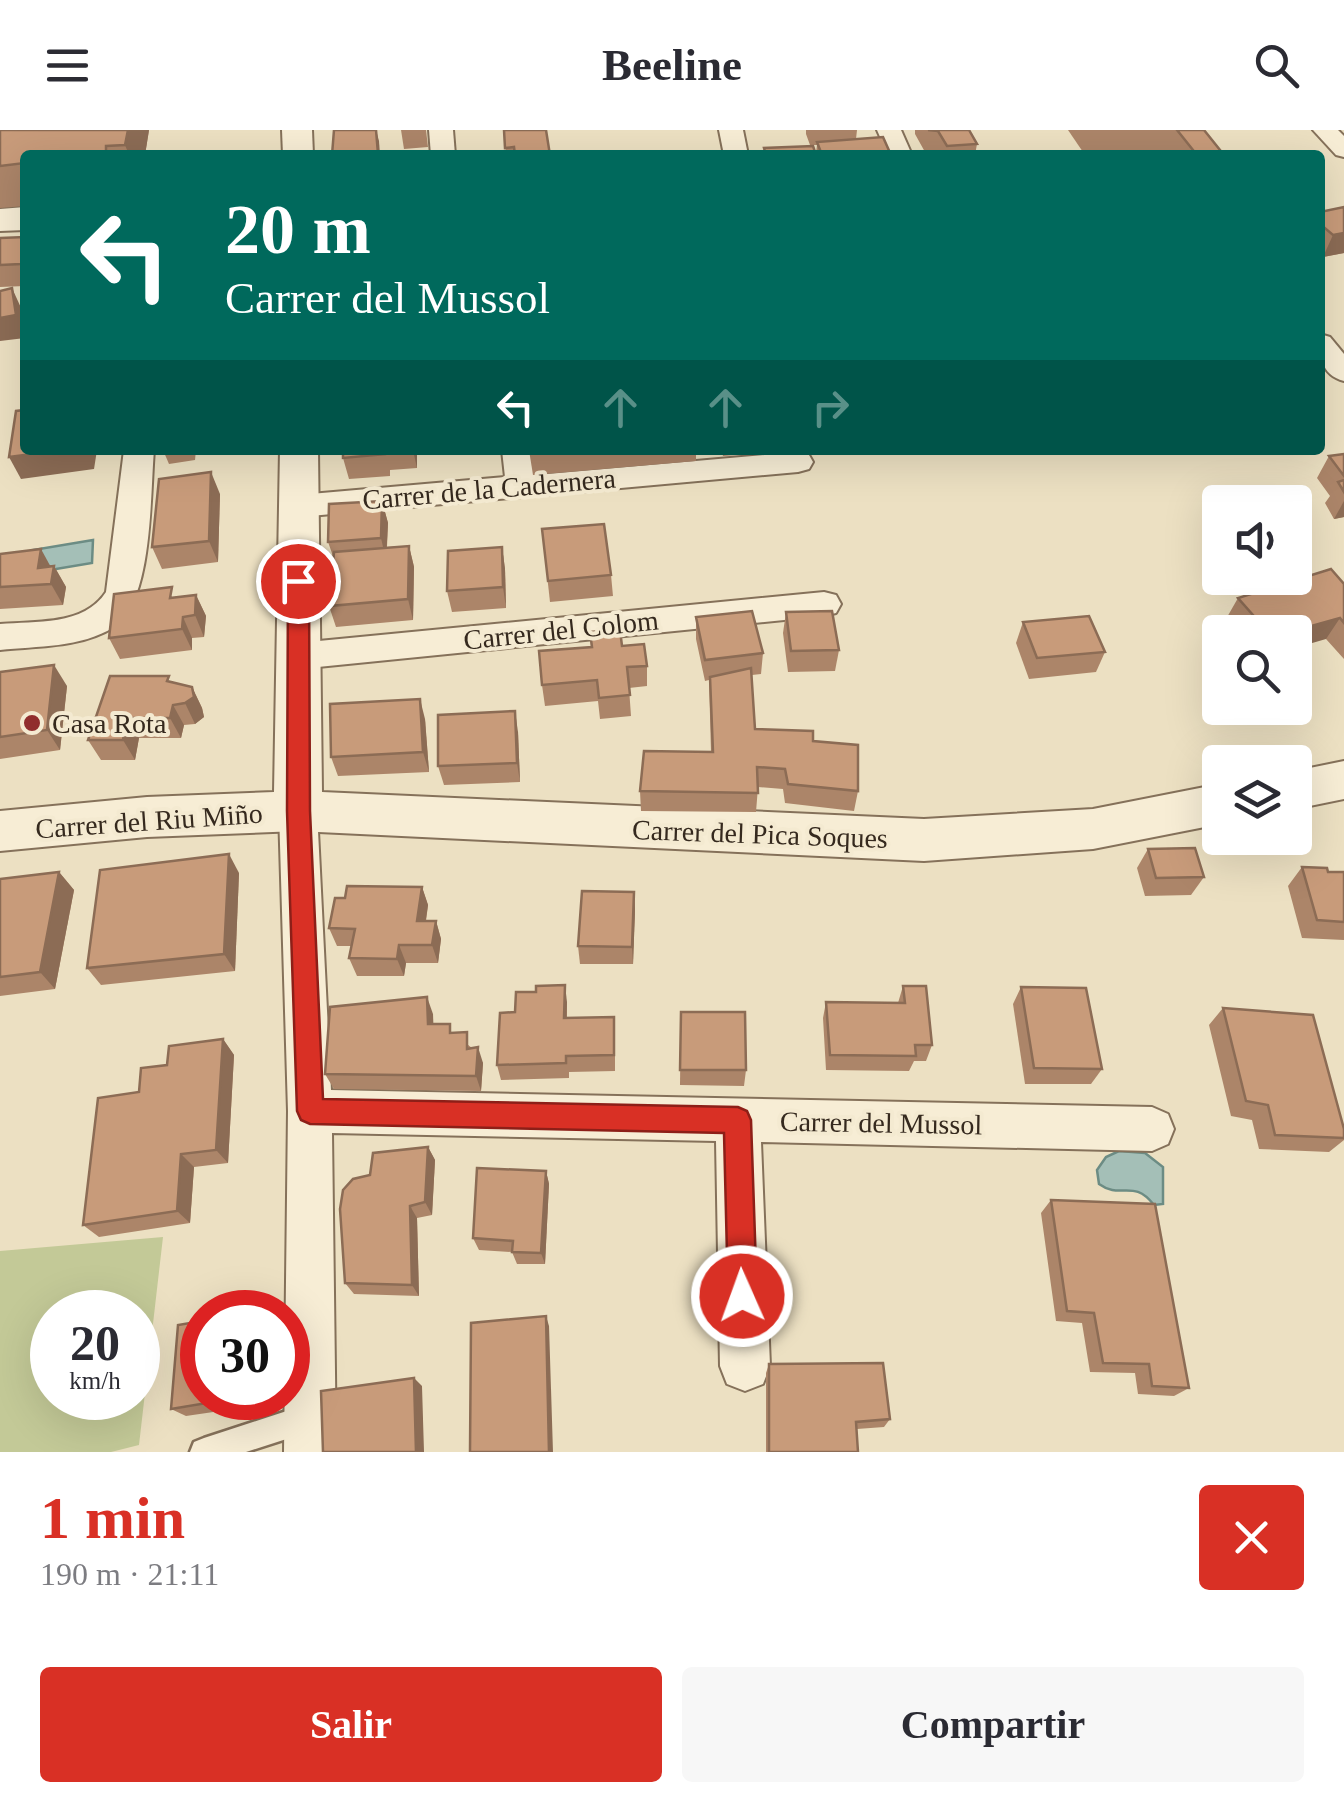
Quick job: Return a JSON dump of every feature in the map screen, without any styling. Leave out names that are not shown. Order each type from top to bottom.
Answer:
[{"type":"street","points":[[1325,130],[1344,150]]},
{"type":"street","points":[[1325,348],[1344,372]]},
{"type":"street","points":[[0,637],[97,622],[118,606],[138,455]]},
{"type":"street","points":[[299,455],[298,811],[310,1111],[310,1435]]},
{"type":"street","points":[[518,455],[522,486]]},
{"type":"street","name":"Carrer de la Cadernera","points":[[299,506],[522,486],[709,460],[798,462]]},
{"type":"street","name":"Carrer del Colom","points":[[298,656],[824,604]]},
{"type":"street","points":[[1312,787],[1344,780]]},
{"type":"street","name":"Carrer del Pica Soques","points":[[298,811],[924,840],[1093,829],[1202,808]]},
{"type":"street","name":"Carrer del Riu Miño","points":[[0,831],[147,817],[298,811]]},
{"type":"street","name":"Carrer del Mussol","points":[[310,1111],[1152,1129]]},
{"type":"street","points":[[738,1120],[744,1366]]},
{"type":"lane","points":[[204,1452],[310,1435]]},
{"type":"green space","points":[[163,1237],[157,1290],[30,1290],[30,1420],[142,1420],[139,1445],[111,1452],[0,1452],[0,1251]]},
{"type":"water","points":[[93,540],[92,563],[32,573],[33,550]]},
{"type":"water","points":[[1119,1151],[1145,1153],[1163,1167],[1163,1204],[1154,1205],[1140,1193],[1099,1184],[1097,1170],[1106,1157]]},
{"type":"building","points":[[0,130],[128,130],[125,145],[106,146],[106,150],[20,150],[20,164],[0,166]]},
{"type":"building","points":[[334,130],[376,130],[378,150],[332,150]]},
{"type":"building","points":[[504,130],[546,130],[549,150],[505,148]]},
{"type":"building","points":[[928,130],[969,130],[977,144],[947,146],[938,131]]},
{"type":"building","points":[[1177,130],[1204,130],[1220,150],[1193,150]]},
{"type":"building","points":[[883,137],[889,150],[820,150],[817,142]]},
{"type":"building","points":[[813,146],[814,150],[765,150]]},
{"type":"building","points":[[1344,207],[1344,233],[1333,235],[1325,228],[1325,211]]},
{"type":"building","points":[[20,237],[20,264],[0,265],[0,238]]},
{"type":"building","points":[[12,288],[16,315],[0,318],[0,291]]},
{"type":"building","points":[[16,411],[20,411],[20,455],[24,455],[9,457]]},
{"type":"building","points":[[1344,454],[1344,476],[1329,456]]},
{"type":"building","points":[[211,472],[209,541],[152,547],[159,479]]},
{"type":"building","points":[[382,501],[381,538],[328,542],[329,504]]},
{"type":"building","points":[[604,524],[611,575],[548,581],[542,529]]},
{"type":"building","points":[[409,546],[408,599],[329,606],[334,552]]},
{"type":"building","points":[[502,547],[503,587],[447,591],[448,551]]},
{"type":"building","points":[[41,549],[38,568],[54,566],[51,584],[0,587],[0,554]]},
{"type":"building","points":[[1331,569],[1344,584],[1344,623],[1340,618],[1312,626],[1312,615],[1253,615],[1238,598],[1312,595],[1312,575]]},
{"type":"building","points":[[172,587],[170,598],[196,595],[195,615],[183,617],[182,629],[109,638],[114,594]]},
{"type":"building","points":[[752,611],[763,653],[705,660],[696,617]]},
{"type":"building","points":[[832,611],[839,650],[791,651],[786,612]]},
{"type":"building","points":[[1089,616],[1105,652],[1037,658],[1023,622]]},
{"type":"building","points":[[620,630],[622,646],[644,644],[647,666],[627,667],[630,695],[599,698],[597,680],[542,685],[539,651],[592,647],[590,632]]},
{"type":"building","points":[[54,665],[47,730],[0,737],[0,672]]},
{"type":"building","points":[[751,668],[755,729],[813,731],[813,741],[858,745],[858,791],[788,784],[785,769],[757,767],[758,793],[640,791],[644,751],[713,752],[710,677]]},
{"type":"building","points":[[110,676],[169,676],[167,681],[192,687],[194,697],[173,705],[170,718],[127,718],[123,740],[88,740]]},
{"type":"building","points":[[420,699],[423,752],[331,757],[330,704]]},
{"type":"building","points":[[515,711],[517,763],[438,766],[438,715]]},
{"type":"building","points":[[1195,848],[1204,877],[1156,878],[1148,849]]},
{"type":"building","points":[[229,854],[224,954],[87,968],[100,870]]},
{"type":"building","points":[[1302,867],[1344,872],[1344,922],[1317,920]]},
{"type":"building","points":[[59,872],[40,972],[0,977],[0,879]]},
{"type":"building","points":[[347,886],[422,887],[417,921],[436,921],[432,945],[399,945],[397,959],[349,958],[355,929],[329,928],[335,898],[345,898]]},
{"type":"building","points":[[582,891],[634,892],[632,947],[578,946]]},
{"type":"building","points":[[565,985],[564,1018],[614,1017],[614,1055],[566,1056],[566,1063],[497,1065],[500,1013],[515,1012],[516,992],[536,992],[536,986]]},
{"type":"building","points":[[903,986],[926,986],[932,1045],[915,1045],[916,1056],[830,1055],[826,1002],[905,1003]]},
{"type":"building","points":[[1021,987],[1086,988],[1102,1069],[1034,1068]]},
{"type":"building","points":[[427,997],[428,1024],[450,1024],[450,1033],[467,1032],[467,1049],[478,1047],[476,1076],[325,1074],[330,1007]]},
{"type":"building","points":[[1223,1008],[1313,1015],[1344,1138],[1275,1135],[1268,1105],[1246,1101]]},
{"type":"building","points":[[681,1012],[745,1012],[746,1070],[680,1070]]},
{"type":"building","points":[[223,1039],[216,1150],[181,1154],[177,1211],[83,1225],[98,1098],[139,1092],[141,1068],[167,1065],[169,1046]]},
{"type":"building","points":[[428,1147],[425,1202],[410,1206],[412,1285],[345,1283],[340,1209],[343,1190],[353,1179],[370,1175],[373,1153]]},
{"type":"building","points":[[477,1168],[546,1171],[541,1253],[512,1252],[513,1241],[473,1238]]},
{"type":"building","points":[[1051,1200],[1155,1204],[1189,1388],[1152,1386],[1149,1364],[1103,1363],[1094,1313],[1067,1311]]},
{"type":"building","points":[[546,1316],[549,1452],[470,1452],[471,1323]]},
{"type":"building","points":[[178,1325],[180,1408],[171,1409]]},
{"type":"building","points":[[883,1363],[890,1419],[856,1422],[858,1452],[769,1452],[769,1364]]},
{"type":"building","points":[[414,1378],[416,1452],[323,1452],[321,1391]]},
{"type":"place","name":"Casa Rota","points":[[32,723]]},
{"type":"route","points":[[298,581],[298,811],[310,1111],[738,1120],[742,1296]]}]
